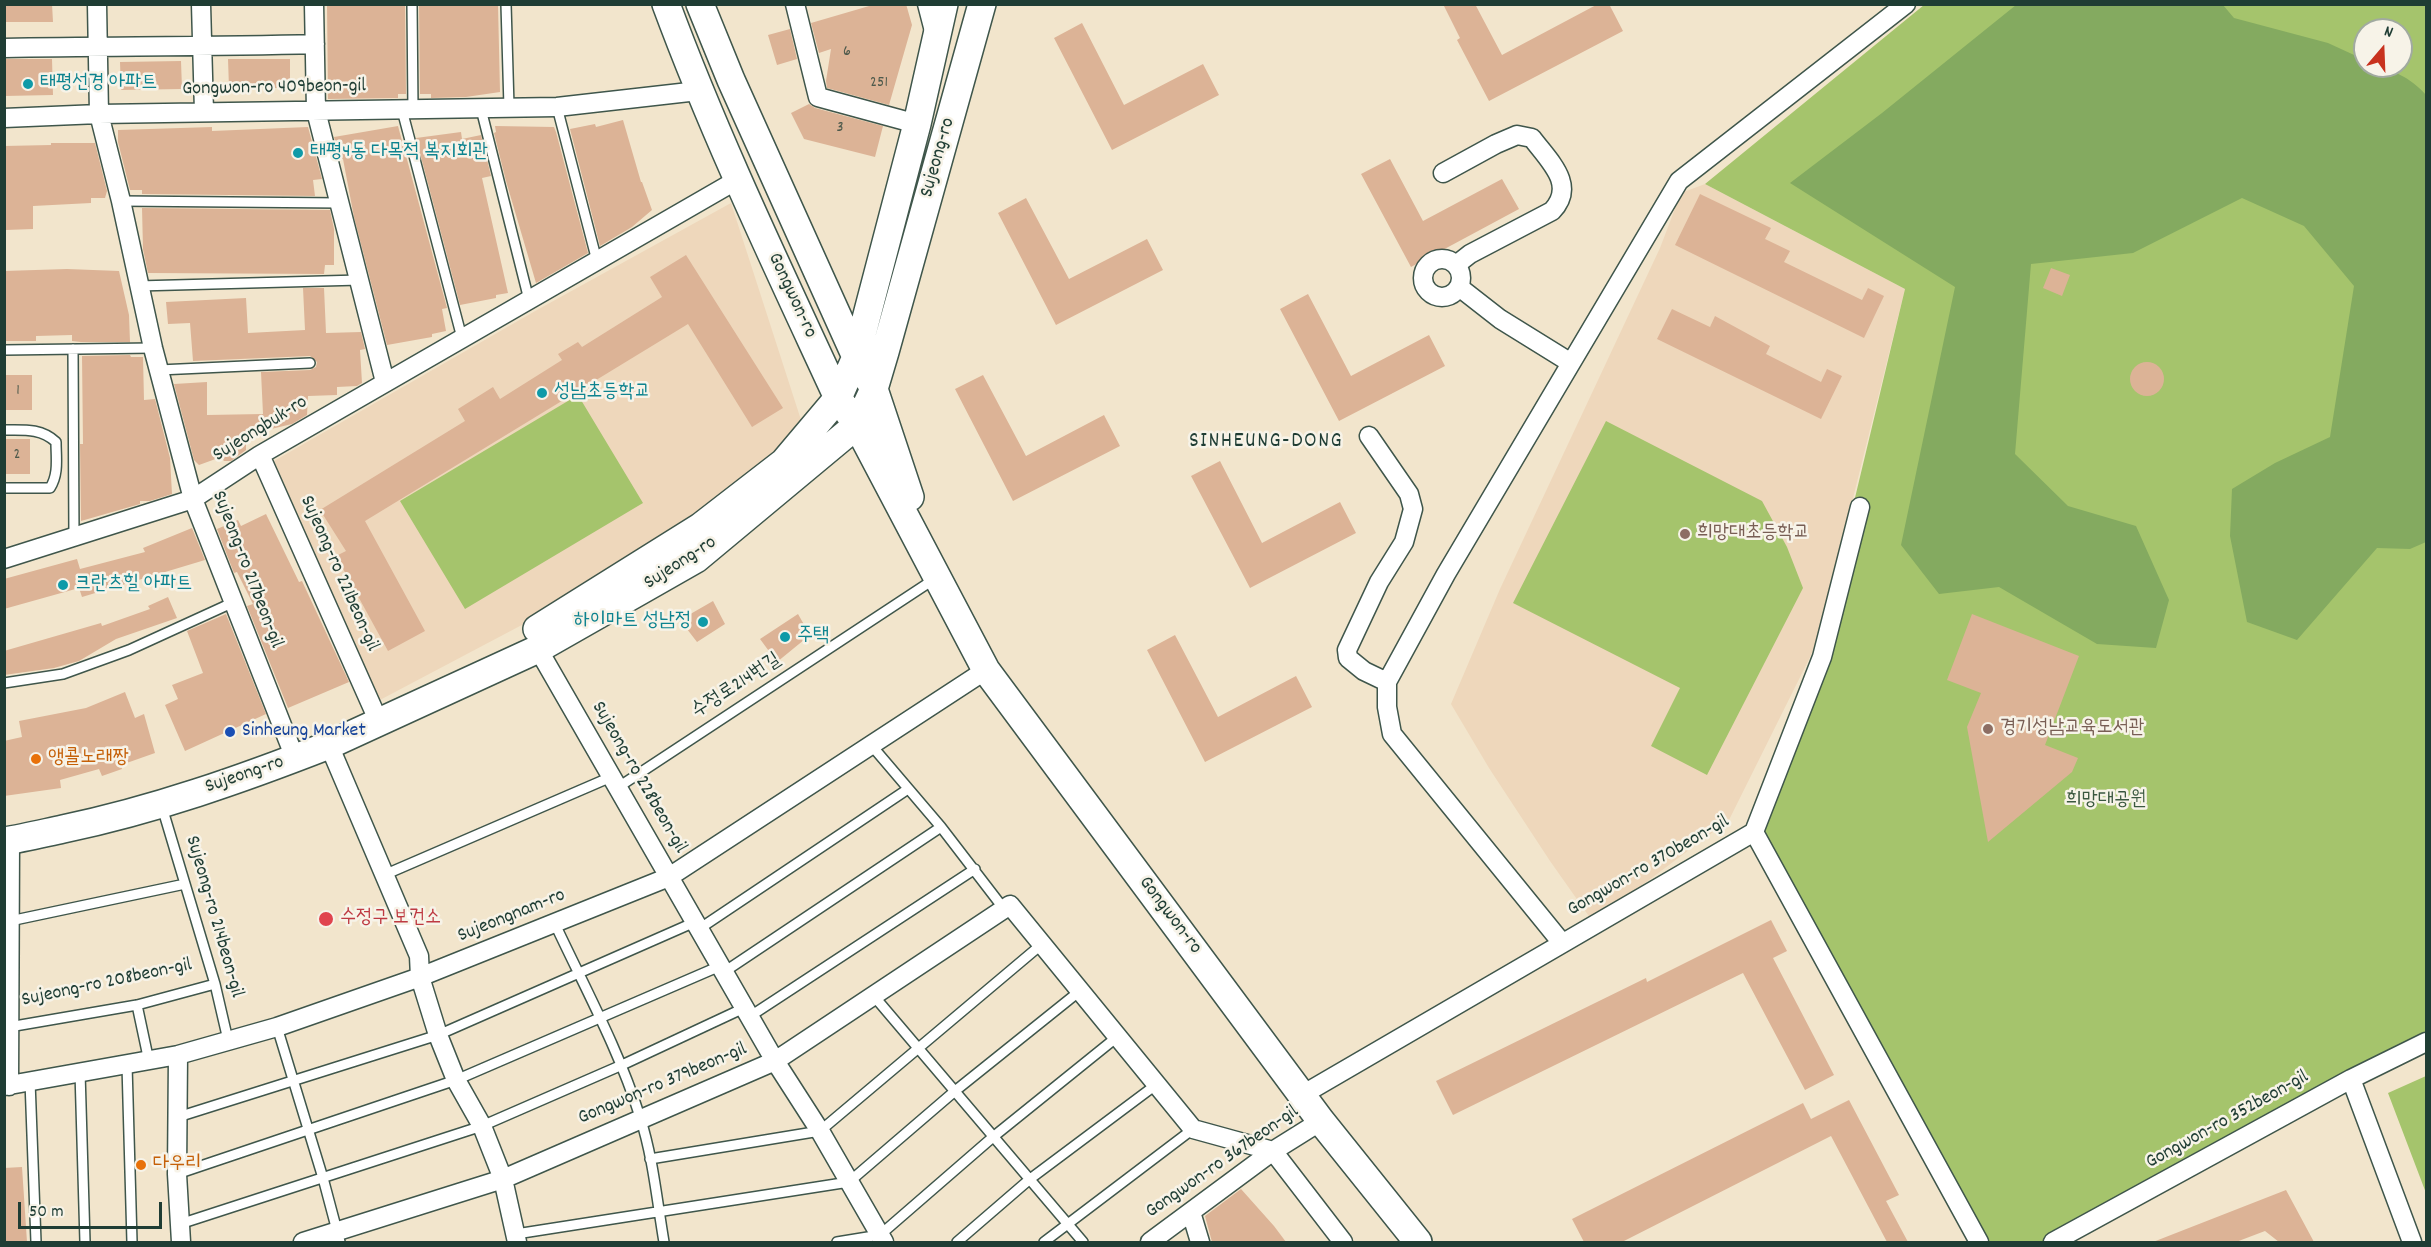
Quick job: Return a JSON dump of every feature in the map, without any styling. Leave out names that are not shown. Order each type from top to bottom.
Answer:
[{"type":"main road","name":"Gongwon-ro","points":[[666,4],[698,91],[838,398],[858,425],[986,670],[1321,1121],[1418,1242]]},
{"type":"main road","name":"Gongwon-ro","points":[[700,4],[730,80],[856,357],[874,389],[937,578]]},
{"type":"main road","name":"Sujeong-ro","points":[[6,836],[170,790],[291,748],[374,711],[543,626],[700,528],[784,462],[838,398],[856,357],[917,124],[944,4]]},
{"type":"main road","name":"Sujeong-ro","points":[[6,836],[102,821],[161,805],[329,745],[538,649],[696,560],[858,425],[874,389],[982,4]]},
{"type":"street","name":"Sujeong-ro 217beon-gil","points":[[97,4],[99,114],[121,201],[153,348],[193,499],[291,748]]},
{"type":"street","points":[[201,4],[204,112]]},
{"type":"street","points":[[314,4],[316,111],[385,382]]},
{"type":"street","points":[[795,4],[818,97],[917,124]]},
{"type":"street","points":[[927,4],[936,38]]},
{"type":"street","points":[[1562,944],[1392,734],[1387,707],[1387,682],[1446,574],[1679,181],[1906,4]]},
{"type":"street","points":[[4,48],[98,46],[202,48],[315,44]]},
{"type":"street","name":"Gongwon-ro 409beon-gil","points":[[4,118],[99,114],[557,107],[698,91]]},
{"type":"street","points":[[1443,173],[1517,135],[1532,138],[1559,177],[1563,191],[1552,211],[1539,220],[1470,254],[1456,265]]},
{"type":"street","name":"Sujeongbuk-ro","points":[[4,559],[193,499],[260,455],[737,180]]},
{"type":"street","points":[[1445,260],[1456,265],[1461,276],[1459,287],[1450,296],[1431,294],[1424,284],[1425,271],[1433,262],[1445,260]]},
{"type":"street","points":[[1459,287],[1500,319],[1571,363]]},
{"type":"street","points":[[1369,436],[1409,494],[1413,509],[1404,542],[1378,582],[1347,650],[1348,658],[1364,671],[1387,682]]},
{"type":"street","name":"Sujeong-ro 221beon-gil","points":[[260,455],[374,711]]},
{"type":"street","name":"Gongwon-ro 370beon-gil","points":[[1302,1095],[1754,832],[1822,657],[1860,507]]},
{"type":"street","name":"Sujeong-ro 228beon-gil","points":[[538,649],[775,1061],[820,1131],[882,1239]]},
{"type":"street","name":"Sujeongnam-ro","points":[[7,1086],[178,1055],[277,1027],[420,977],[669,877],[986,670]]},
{"type":"street","points":[[329,745],[418,956],[420,977],[438,1035],[456,1080],[482,1126],[503,1179],[516,1238]]},
{"type":"street","points":[[1754,832],[1979,1242]]},
{"type":"street","name":"Sujeong-ro 208beon-gil","points":[[6,836],[10,921],[7,1086]]},
{"type":"street","points":[[1007,907],[1081,990],[1193,1129],[1273,1151],[1343,1242]]},
{"type":"street","name":"Gongwon-ro 379beon-gil","points":[[303,1242],[339,1237],[503,1179],[775,1061],[1007,907]]},
{"type":"street","name":"Gongwon-ro 352beon-gil","points":[[2053,1242],[2351,1078],[2427,1042]]},
{"type":"street","points":[[178,1055],[177,1174],[181,1242]]},
{"type":"street","points":[[2351,1078],[2412,1242]]},
{"type":"street","name":"Gongwon-ro 367beon-gil","points":[[1150,1242],[1273,1151],[1321,1121]]},
{"type":"street","points":[[1191,1212],[1200,1242]]},
{"type":"lane","points":[[412,4],[408,110],[462,338]]},
{"type":"lane","points":[[506,4],[509,107]]},
{"type":"lane","points":[[557,107],[597,261]]},
{"type":"lane","points":[[481,109],[529,300]]},
{"type":"lane","points":[[121,201],[340,202]]},
{"type":"lane","points":[[138,286],[360,280]]},
{"type":"lane","points":[[4,350],[153,348]]},
{"type":"lane","points":[[73,350],[74,538]]},
{"type":"lane","points":[[159,370],[310,363]]},
{"type":"lane","points":[[4,430],[47,433],[56,442],[55,480],[50,488],[4,488]]},
{"type":"lane","name":"수정로214번길","points":[[384,874],[614,782],[937,578]]},
{"type":"lane","points":[[4,683],[63,674],[129,650],[234,602]]},
{"type":"lane","points":[[872,746],[1007,907]]},
{"type":"lane","points":[[178,1118],[438,1035],[578,974],[697,926],[908,789]]},
{"type":"lane","name":"Sujeong-ro 214beon-gil","points":[[161,805],[215,984],[228,1040]]},
{"type":"lane","points":[[177,1174],[456,1080],[600,1017],[722,969],[813,913],[941,827]]},
{"type":"lane","points":[[180,1224],[482,1126],[747,1012],[840,958],[975,869]]},
{"type":"lane","points":[[10,921],[185,884]]},
{"type":"lane","points":[[555,924],[622,1065],[641,1119],[664,1242]]},
{"type":"lane","points":[[650,1159],[820,1131],[1042,944]]},
{"type":"lane","name":"Sujeong-ro 208beon-gil","points":[[9,1027],[136,1005],[215,984]]},
{"type":"lane","points":[[516,1238],[659,1212],[849,1182],[955,1091],[1081,990]]},
{"type":"lane","points":[[872,995],[1083,1242]]},
{"type":"lane","points":[[136,1005],[147,1052],[146,1061]]},
{"type":"lane","points":[[277,1027],[339,1237]]},
{"type":"lane","points":[[837,1242],[882,1239],[993,1137],[1117,1036]]},
{"type":"lane","points":[[127,1065],[132,1242]]},
{"type":"lane","points":[[80,1072],[85,1242]]},
{"type":"lane","points":[[30,1081],[36,1242]]},
{"type":"lane","points":[[957,1242],[1030,1179],[1157,1084]]},
{"type":"lane","points":[[1044,1242],[1193,1129]]},
{"type":"shaded area","name":"희망대초등학교","points":[[1705,184],[1905,289],[1817,643],[1729,820],[1593,922],[1489,768],[1451,704],[1500,589],[1660,248],[1681,193]]},
{"type":"shaded area","points":[[731,203],[801,420],[778,453],[693,519],[537,617],[378,701],[274,461],[537,310]]},
{"type":"green space","name":"희망대공원","points":[[1924,5],[2426,5],[2426,1035],[2352,1071],[2042,1242],[1985,1242],[1760,836],[1820,644],[1905,289],[1705,184]]},
{"type":"green space","points":[[2016,5],[2223,5],[2234,18],[2328,43],[2353,54],[2353,78],[2406,78],[2414,83],[2426,95],[2426,542],[2410,549],[2377,548],[2297,640],[2247,622],[2230,536],[2232,489],[2275,463],[2330,437],[2354,286],[2304,226],[2242,198],[2133,253],[2031,264],[2015,454],[2068,506],[2136,526],[2169,600],[2156,648],[2097,644],[1999,587],[1939,594],[1901,545],[1955,287],[1790,183],[1882,113]]},
{"type":"green space","points":[[578,395],[643,503],[465,609],[400,501]]},
{"type":"green space","points":[[1606,421],[1762,501],[1787,547],[1803,588],[1707,775],[1651,746],[1680,688],[1513,603]]},
{"type":"green space","points":[[2426,1076],[2426,1193],[2388,1093]]},
{"type":"building","name":"태평선경 아파트","points":[[4,4],[52,4],[53,22],[4,22]]},
{"type":"building","points":[[327,4],[405,4],[406,94],[398,94],[398,98],[328,99]]},
{"type":"building","points":[[419,4],[498,4],[500,92],[466,97],[431,98],[431,94],[420,94]]},
{"type":"building","points":[[876,4],[906,4],[912,25],[889,105],[827,88],[831,49],[819,53],[811,23]]},
{"type":"building","points":[[1443,4],[1475,4],[1502,55],[1598,4],[1609,4],[1623,31],[1489,101],[1457,40],[1460,38]]},
{"type":"building","points":[[1082,23],[1124,105],[1203,64],[1219,95],[1112,150],[1054,38]]},
{"type":"building","points":[[790,29],[797,59],[777,65],[768,35]]},
{"type":"building","name":"태평선경 아파트","points":[[4,59],[52,59],[53,95],[4,96]]},
{"type":"building","points":[[228,59],[290,59],[290,88],[229,88]]},
{"type":"building","name":"태평선경 아파트","points":[[181,61],[182,89],[121,90],[120,62]]},
{"type":"building","points":[[809,104],[815,108],[883,126],[875,157],[804,139],[791,113]]},
{"type":"building","points":[[623,120],[641,182],[652,210],[632,227],[600,246],[570,129],[595,124],[596,127]]},
{"type":"building","points":[[398,126],[447,308],[442,309],[446,331],[432,334],[432,337],[387,345],[354,217],[343,159],[340,159],[334,137]]},
{"type":"building","points":[[495,126],[554,127],[588,253],[536,283],[506,181],[494,133],[496,132]]},
{"type":"building","points":[[212,127],[212,131],[308,127],[322,179],[313,180],[315,196],[142,194],[142,190],[130,190],[118,142],[118,130]]},
{"type":"building","points":[[461,132],[462,139],[481,135],[491,176],[482,178],[508,293],[496,295],[496,298],[460,305],[416,138]]},
{"type":"building","points":[[51,143],[95,143],[107,191],[105,198],[91,198],[91,203],[33,206],[33,229],[6,230],[4,146],[51,145]]},
{"type":"building","points":[[1390,159],[1423,221],[1502,179],[1519,209],[1411,267],[1361,174]]},
{"type":"building","points":[[1700,194],[1771,228],[1765,239],[1790,251],[1784,262],[1862,300],[1868,288],[1884,296],[1864,338],[1675,245]]},
{"type":"building","points":[[1026,198],[1069,279],[1147,239],[1163,270],[1056,325],[998,213]]},
{"type":"building","points":[[142,208],[330,210],[334,229],[334,265],[325,265],[324,274],[148,273],[143,249]]},
{"type":"building","name":"성남초등학교","points":[[686,255],[783,408],[752,427],[688,324],[365,521],[425,631],[388,651],[336,556],[346,551],[320,510],[465,421],[458,409],[493,387],[500,399],[562,360],[558,354],[578,342],[582,347],[662,297],[650,277]]},
{"type":"building","points":[[2051,268],[2070,275],[2062,296],[2043,288]]},
{"type":"building","points":[[67,269],[119,271],[129,315],[130,342],[72,341],[72,335],[36,336],[36,341],[4,341],[4,271]]},
{"type":"building","points":[[303,288],[324,288],[326,333],[361,332],[365,349],[360,350],[362,383],[357,386],[337,387],[337,395],[308,396],[307,415],[292,424],[246,435],[246,450],[231,461],[224,461],[221,457],[199,465],[194,460],[174,384],[207,382],[207,415],[263,414],[261,372],[310,370],[316,367],[317,362],[310,356],[193,361],[190,323],[168,324],[166,302],[246,298],[248,333],[305,330]]},
{"type":"building","points":[[1308,294],[1351,376],[1429,335],[1445,366],[1339,421],[1280,309]]},
{"type":"building","points":[[1672,309],[1710,327],[1715,316],[1770,346],[1766,354],[1821,382],[1827,369],[1842,376],[1821,419],[1657,339]]},
{"type":"building","points":[[130,355],[131,357],[143,357],[144,400],[155,399],[170,458],[172,494],[150,501],[140,501],[140,504],[81,521],[82,356]]},
{"type":"building","points":[[2147,362],[2159,367],[2164,379],[2159,391],[2147,396],[2135,391],[2130,379],[2135,367]]},
{"type":"building","points":[[4,375],[32,375],[32,410],[4,410]]},
{"type":"building","points":[[983,375],[1026,456],[1104,415],[1120,446],[1013,501],[955,389]]},
{"type":"building","points":[[4,439],[30,439],[30,474],[4,474]]},
{"type":"building","points":[[1220,461],[1262,543],[1340,502],[1356,533],[1250,588],[1191,476]]},
{"type":"building","points":[[266,514],[299,582],[302,581],[349,682],[288,708],[247,606],[253,604],[237,572],[234,573],[217,529],[238,520],[241,526]]},
{"type":"building","name":"크란츠힐 아파트","points":[[192,528],[205,560],[82,597],[79,588],[4,609],[4,579],[77,559],[80,569],[145,552],[143,548]]},
{"type":"building","points":[[168,597],[177,618],[116,639],[79,661],[54,668],[4,675],[4,651],[101,623],[102,626],[150,609],[148,606]]},
{"type":"building","name":"하이마트 성남정","points":[[713,601],[725,624],[697,642],[680,620]]},
{"type":"building","points":[[226,614],[266,714],[185,751],[165,705],[178,699],[172,685],[203,673],[187,631]]},
{"type":"building","name":"주택","points":[[798,614],[810,635],[777,662],[760,639]]},
{"type":"building","name":"경기성남교육도서관","points":[[1972,614],[2079,656],[2045,745],[2078,758],[2072,772],[1988,842],[1967,727],[1981,693],[1947,680]]},
{"type":"building","points":[[1175,635],[1218,717],[1296,676],[1312,707],[1205,762],[1147,650]]},
{"type":"building","points":[[125,692],[135,718],[144,714],[155,753],[121,765],[122,769],[102,776],[99,769],[60,780],[61,788],[4,796],[4,741],[22,737],[19,721],[86,708]]},
{"type":"building","points":[[1771,920],[1787,951],[1773,958],[1834,1075],[1805,1090],[1743,973],[1453,1115],[1436,1081],[1646,978],[1647,982]]},
{"type":"building","points":[[1849,1100],[1899,1195],[1886,1201],[1908,1242],[1887,1242],[1831,1136],[1622,1242],[1584,1242],[1572,1219],[1803,1103],[1811,1119]]},
{"type":"building","points":[[22,1167],[27,1242],[4,1242],[4,1168]]},
{"type":"building","points":[[1241,1189],[1286,1242],[1212,1242],[1205,1216]]},
{"type":"building","points":[[2286,1190],[2314,1242],[2279,1242],[2265,1231],[2236,1242],[2153,1242]]},
{"type":"place","name":"태평선경 아파트","points":[[28,84]]},
{"type":"place","name":"태평4동 다목적 복지회관","points":[[298,153]]},
{"type":"place","name":"성남초등학교","points":[[542,393]]},
{"type":"place","name":"희망대초등학교","points":[[1685,534]]},
{"type":"place","name":"크란츠힐 아파트","points":[[63,585]]},
{"type":"place","name":"하이마트 성남정","points":[[703,622]]},
{"type":"place","name":"주택","points":[[785,637]]},
{"type":"place","name":"경기성남교육도서관","points":[[1988,729]]},
{"type":"place","name":"Sinheung Market","points":[[230,732]]},
{"type":"place","name":"앵콜노래짱","points":[[36,759]]},
{"type":"place","name":"수정구 보건소","points":[[326,919]]},
{"type":"place","name":"다우리","points":[[141,1165]]},
{"type":"district","name":"SINHEUNG-DONG","points":[[1266,443]]}]
